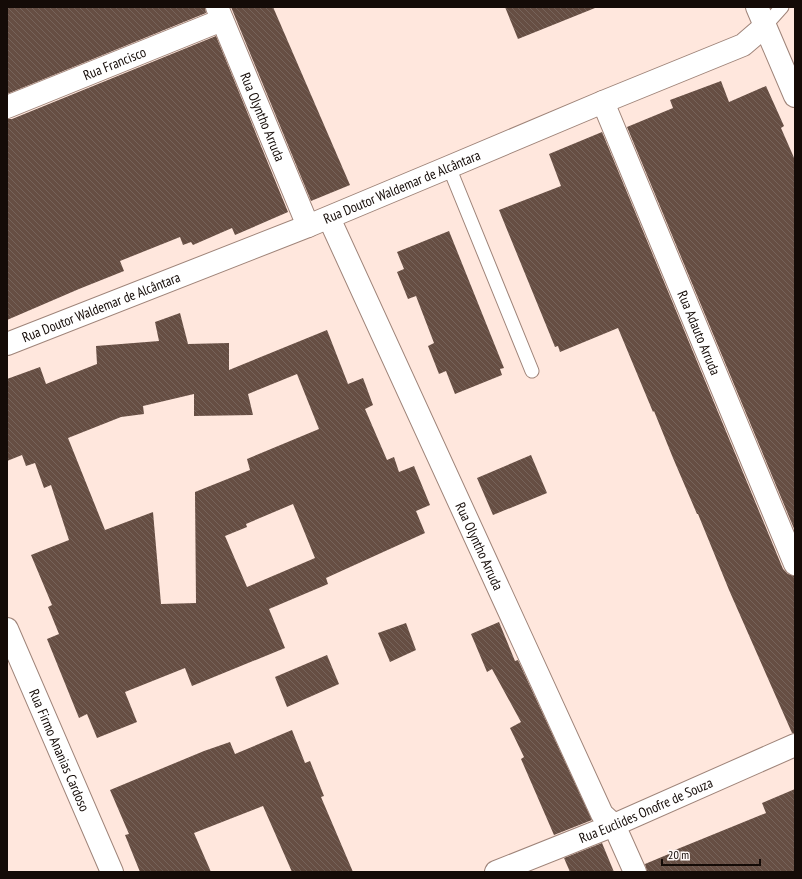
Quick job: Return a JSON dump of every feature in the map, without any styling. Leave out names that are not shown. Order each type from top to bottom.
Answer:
[{"type":"street","name":"Rua Francisco","points":[[7,107],[220,13]]},
{"type":"street","name":"Rua Olyntho Arruda","points":[[220,13],[308,226]]},
{"type":"street","points":[[761,16],[795,96]]},
{"type":"street","name":"Rua Doutor Waldemar de Alcântara","points":[[7,344],[329,218],[603,102],[743,45],[761,16]]},
{"type":"street","name":"Rua Adauto Arruda","points":[[603,102],[795,564]]},
{"type":"street","name":"Rua Olyntho Arruda","points":[[329,218],[602,814],[614,825],[635,872]]},
{"type":"street","name":"Rua Firmo Ananias Cardoso","points":[[7,629],[112,872]]},
{"type":"street","name":"Rua Euclides Onofre de Souza","points":[[496,872],[614,825],[795,745]]},
{"type":"lane","name":"Rua Doutor Waldemar de Alcântara","points":[[761,16],[782,7]]},
{"type":"lane","points":[[449,167],[532,371]]},
{"type":"building","points":[[7,7],[205,7],[206,13],[7,94]]},
{"type":"building","points":[[231,7],[273,7],[350,185],[311,201]]},
{"type":"building","points":[[505,7],[595,7],[595,8],[518,39]]},
{"type":"building","points":[[216,36],[288,212],[235,235],[232,228],[193,245],[191,242],[183,245],[180,237],[120,261],[124,271],[7,320],[7,119],[12,119]]},
{"type":"building","points":[[721,81],[729,102],[766,86],[784,126],[781,128],[795,160],[795,531],[627,127],[673,108],[670,100]]},
{"type":"building","points":[[602,132],[783,569],[788,574],[795,576],[795,733],[792,733],[729,590],[618,328],[560,352],[558,346],[555,347],[499,210],[561,186],[549,154]]},
{"type":"building","points":[[449,231],[504,368],[500,369],[502,375],[455,394],[446,371],[439,374],[428,346],[434,343],[416,296],[408,299],[397,272],[404,269],[397,252]]},
{"type":"building","points":[[180,313],[188,344],[229,343],[229,370],[327,330],[348,384],[363,378],[373,405],[365,409],[387,460],[394,457],[399,472],[414,466],[430,505],[416,511],[425,533],[326,578],[328,584],[269,609],[285,648],[192,686],[185,668],[125,692],[137,722],[97,738],[87,714],[79,718],[47,639],[59,634],[48,607],[52,605],[31,555],[69,540],[51,485],[44,488],[35,463],[26,466],[22,455],[7,461],[7,379],[40,367],[46,384],[97,364],[96,346],[159,341],[155,322]],"holes":[[[297,374],[319,429],[247,459],[250,470],[195,492],[196,603],[161,604],[153,512],[105,530],[68,438],[121,417],[144,414],[143,406],[194,394],[194,416],[253,415],[248,394]],[[293,504],[315,558],[247,587],[225,536],[247,527],[246,524]]]},
{"type":"building","points":[[531,455],[547,493],[493,515],[477,478]]},
{"type":"building","points":[[499,622],[515,661],[518,660],[592,820],[554,835],[521,759],[524,757],[510,728],[521,722],[492,669],[487,672],[471,634]]},
{"type":"building","points":[[406,623],[416,650],[390,662],[378,633]]},
{"type":"building","points":[[327,655],[339,684],[287,707],[275,677]]},
{"type":"building","points":[[292,730],[305,763],[310,761],[324,796],[321,797],[353,872],[292,872],[263,806],[194,833],[211,872],[140,872],[125,835],[129,834],[110,790],[204,751],[230,742],[235,754]]},
{"type":"building","points":[[795,789],[795,872],[647,872],[645,864],[676,851],[675,850],[766,813],[762,803]]},
{"type":"building","points":[[602,843],[614,872],[570,872],[564,858]]}]
